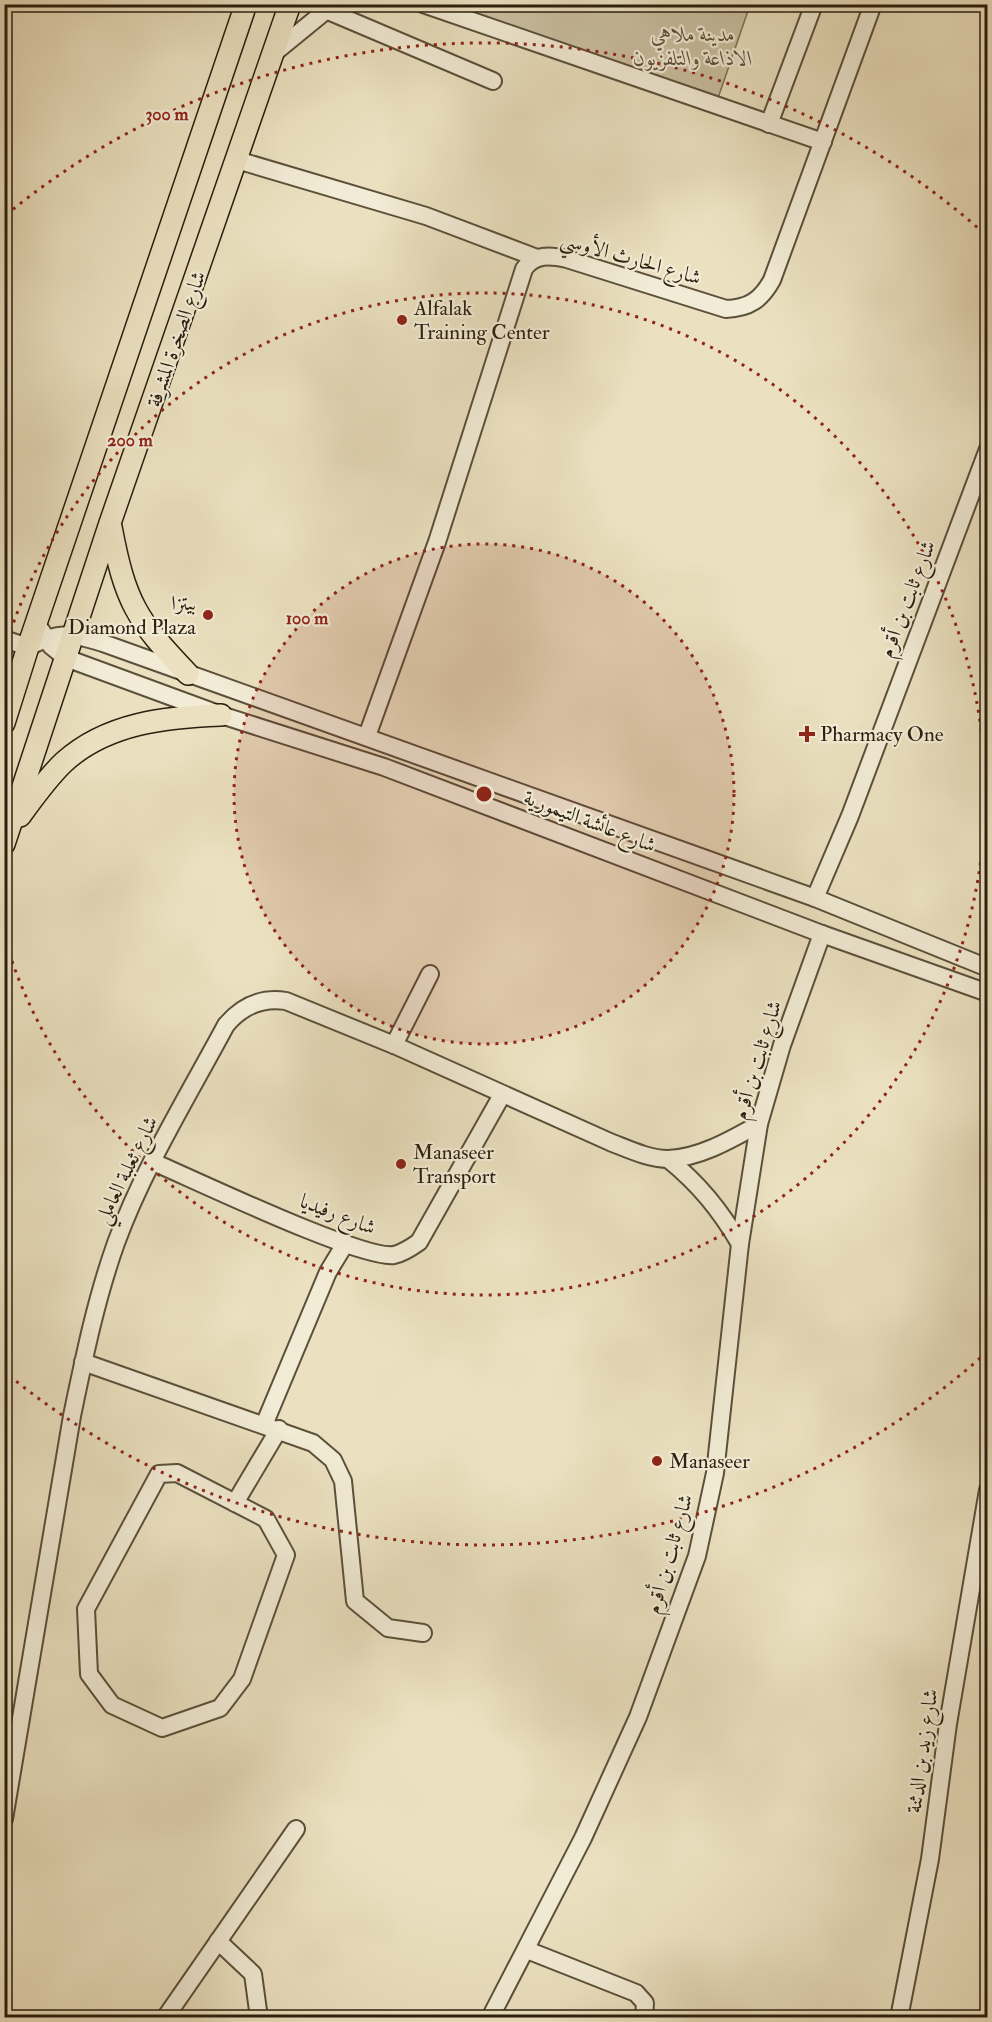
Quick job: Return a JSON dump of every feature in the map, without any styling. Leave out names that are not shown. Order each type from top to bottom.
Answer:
[{"type":"main road","name":"شارع الصخرة المشرفة","points":[[4,723],[37,635],[246,4]]},
{"type":"main road","name":"شارع الصخرة المشرفة","points":[[7,837],[111,523],[290,4]]},
{"type":"main road","points":[[111,523],[120,575],[130,602],[156,640],[188,674]]},
{"type":"main road","points":[[7,837],[63,762],[85,746],[120,730],[142,724],[165,719],[221,716]]},
{"type":"street","points":[[423,4],[823,142]]},
{"type":"street","points":[[769,124],[814,4]]},
{"type":"street","name":"شارع الحارث الأوسي","points":[[367,736],[437,542],[524,269],[529,262],[537,258],[567,259],[726,309],[740,309],[755,303],[772,280],[873,4]]},
{"type":"street","points":[[274,53],[331,8],[494,81]]},
{"type":"street","points":[[237,160],[426,216],[537,258]]},
{"type":"street","name":"شارع ثابت بن أقرم","points":[[815,898],[850,816],[987,448]]},
{"type":"street","name":"شارع عائشة التيمورية","points":[[37,635],[74,634],[367,736],[815,898],[902,936],[987,968]]},
{"type":"street","name":"شارع عائشة التيمورية","points":[[37,635],[66,658],[221,716],[384,767],[822,934],[987,993]]},
{"type":"street","points":[[4,639],[37,635]]},
{"type":"street","name":"شارع ثابت بن أقرم","points":[[490,2018],[583,1838],[638,1717],[696,1556],[715,1473],[740,1244],[759,1124],[768,1087],[822,934]]},
{"type":"street","points":[[394,1045],[430,974]]},
{"type":"street","name":"شارع ثعلبة العاملي","points":[[4,1819],[83,1362],[117,1243],[153,1162],[226,1025],[235,1014],[251,1004],[270,999],[286,1001],[394,1045],[610,1142],[644,1154],[668,1159],[713,1148],[759,1124]]},
{"type":"street","name":"شارع رفيديا","points":[[153,1162],[345,1244],[379,1254],[394,1255],[419,1242],[502,1095]]},
{"type":"street","name":"شارع ثعلبة العاملي","points":[[668,1159],[695,1181],[721,1211],[740,1244]]},
{"type":"street","points":[[235,1503],[271,1427],[328,1272],[345,1244]]},
{"type":"street","points":[[83,1362],[313,1443],[333,1460],[343,1480],[355,1600],[388,1628],[423,1634]]},
{"type":"street","points":[[177,1473],[235,1503],[266,1519],[286,1555],[242,1679],[220,1708],[162,1728],[112,1706],[89,1674],[86,1609],[159,1474],[177,1473]]},
{"type":"street","name":"شارع زيد بن الدثنة","points":[[900,2018],[930,1859],[948,1724],[987,1490]]},
{"type":"street","points":[[165,2018],[296,1829]]},
{"type":"street","points":[[218,1941],[253,1974],[259,2018]]},
{"type":"street","points":[[527,1950],[636,1993],[645,2003],[644,2018]]},
{"type":"green space","name":"مدينة ملاهي الاذاعة والتلفزيون","points":[[447,5],[750,5],[718,98]]},
{"type":"place","name":"Alfalak Training Center","points":[[402,320]]},
{"type":"place","name":"بيتزا Diamond Plaza","points":[[208,615]]},
{"type":"place","name":"Pharmacy One","points":[[807,734]]},
{"type":"place","name":"Manaseer Transport","points":[[401,1164]]},
{"type":"place","name":"Manaseer","points":[[657,1461]]}]
